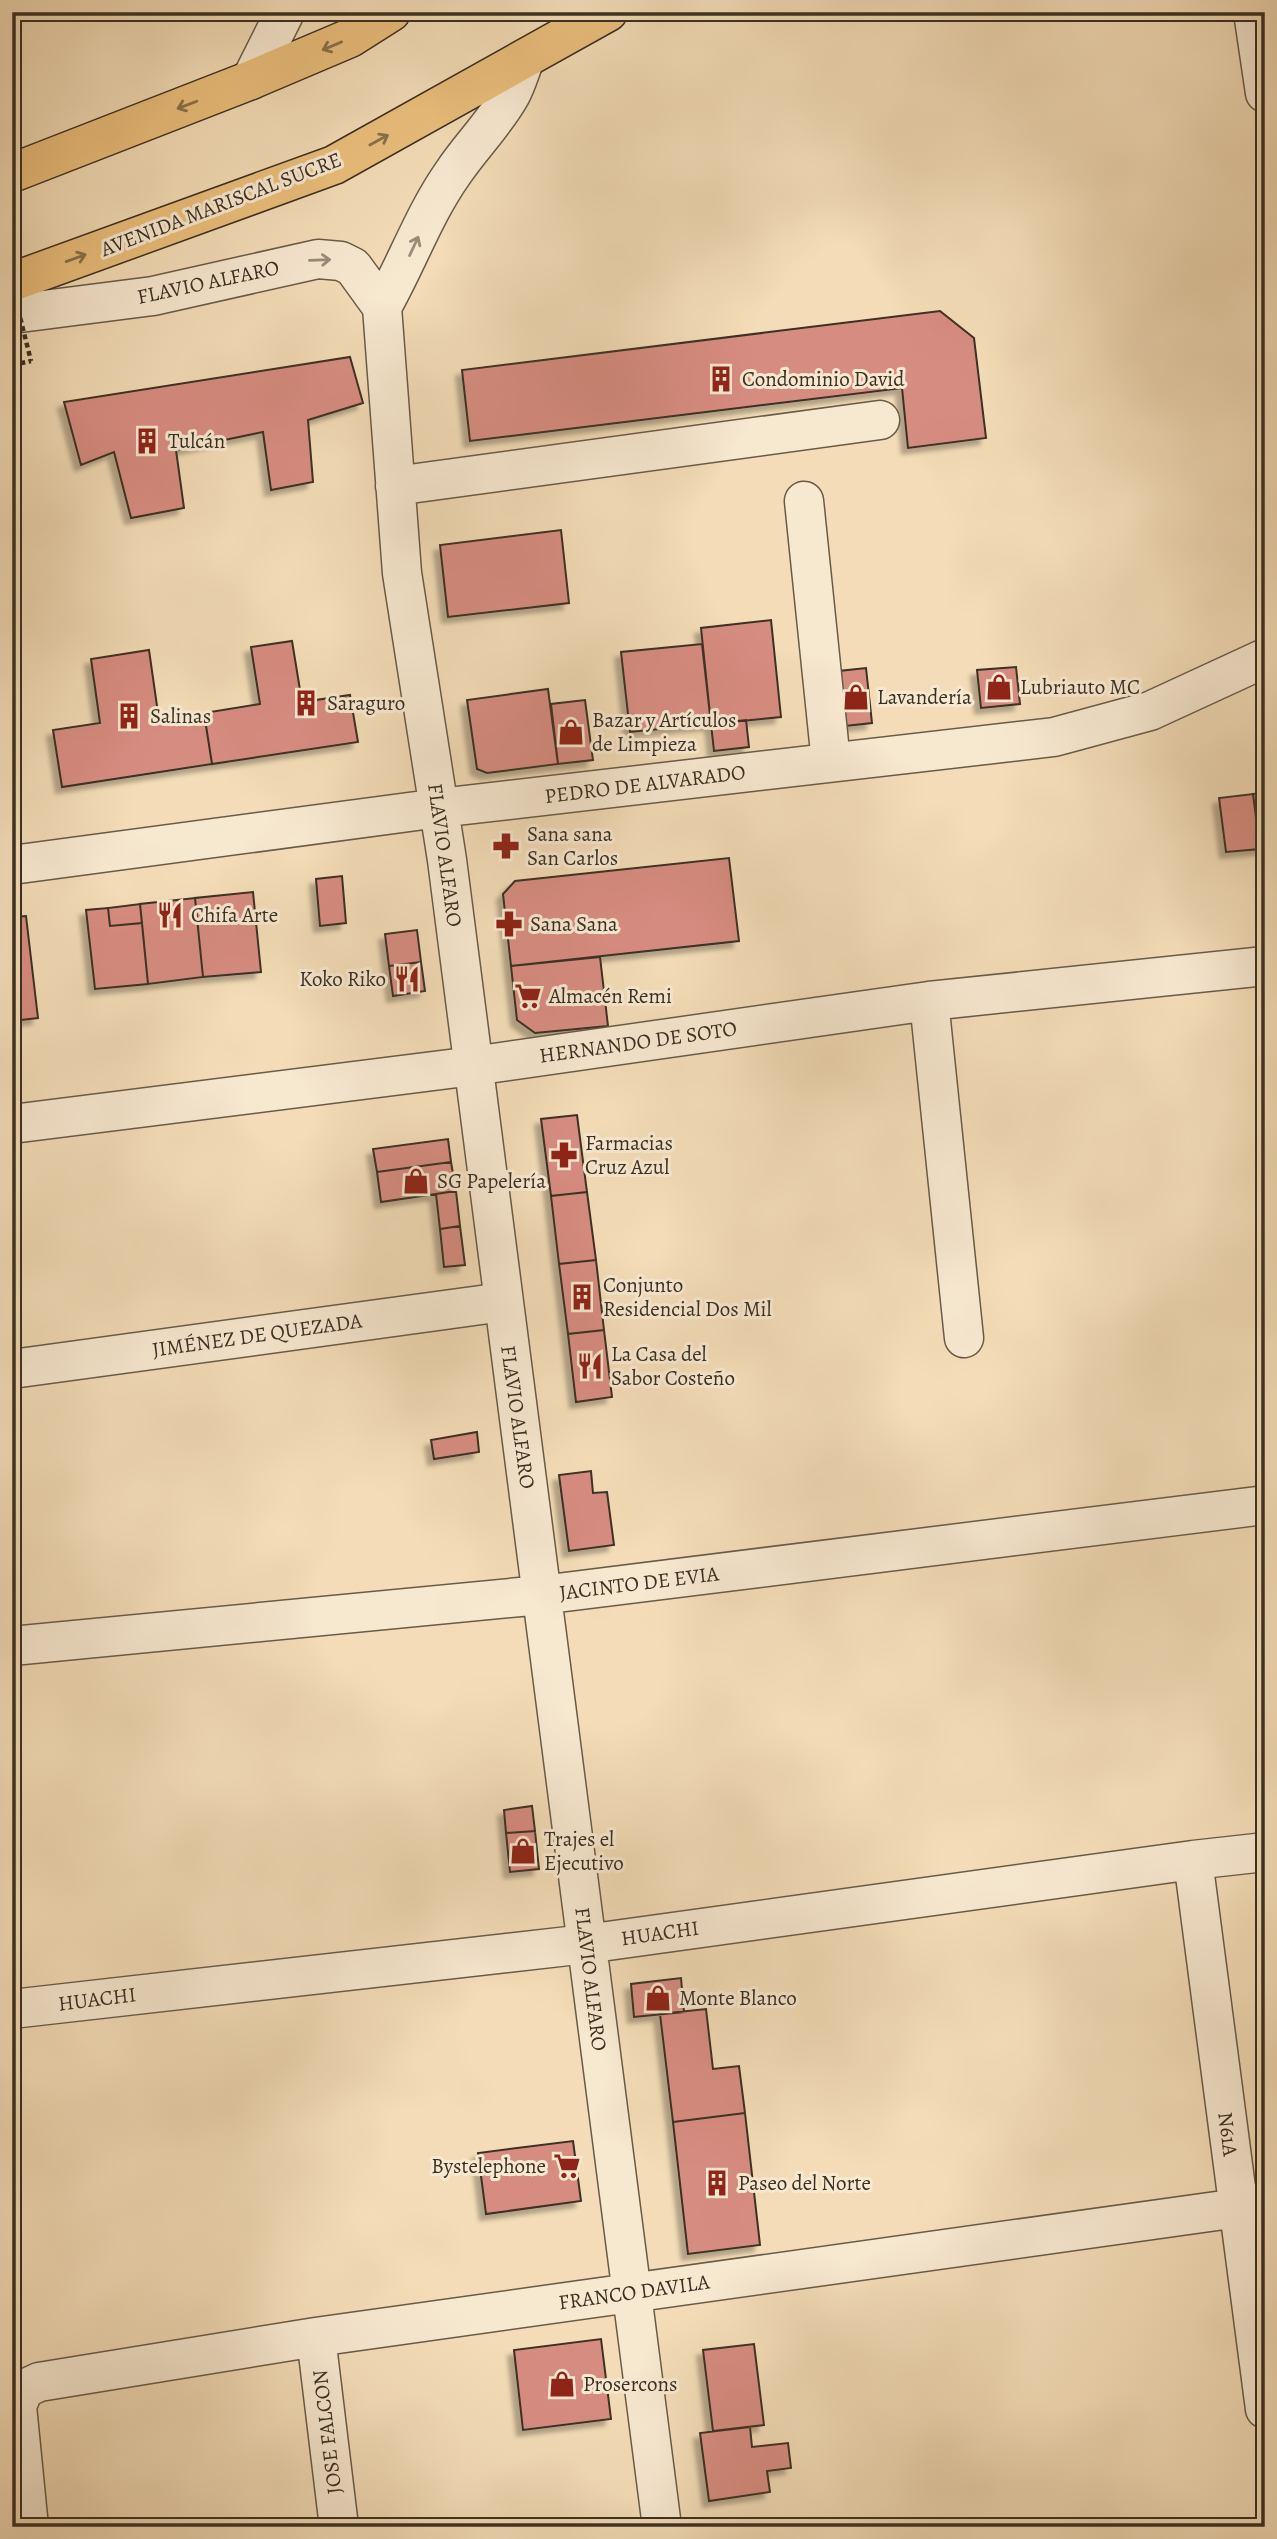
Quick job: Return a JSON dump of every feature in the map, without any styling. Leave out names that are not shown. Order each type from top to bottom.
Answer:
[{"type":"main road","points":[[12,173],[251,80],[350,38],[391,12]]},
{"type":"main road","name":"AVENIDA MARISCAL SUCRE","points":[[12,283],[334,165],[608,12]]},
{"type":"street","points":[[251,80],[285,12]]},
{"type":"street","points":[[1252,12],[1265,93]]},
{"type":"street","points":[[382,307],[431,209],[453,172],[496,118],[512,93],[524,59]]},
{"type":"street","name":"FLAVIO ALFARO","points":[[12,314],[153,296],[318,259],[341,261],[353,267],[382,307],[402,573],[439,808],[662,2527]]},
{"type":"street","points":[[395,486],[880,420]]},
{"type":"street","points":[[804,501],[831,762]]},
{"type":"street","name":"PEDRO DE ALVARADO","points":[[12,865],[439,808],[1054,737],[1150,711],[1265,658]]},
{"type":"street","name":"HERNANDO DE SOTO","points":[[12,1125],[473,1066],[929,1001],[1265,966]]},
{"type":"street","points":[[929,1001],[964,1338]]},
{"type":"street","name":"JIMÉNEZ DE QUEZADA","points":[[12,1369],[503,1302]]},
{"type":"street","name":"JACINTO DE EVIA","points":[[12,1646],[541,1595],[1265,1505]]},
{"type":"street","name":"HUACHI","points":[[12,2009],[586,1944],[1265,1852]]},
{"type":"street","name":"N61A","points":[[1194,1860],[1251,2205],[1265,2409]]},
{"type":"street","name":"FRANCO DAVILA","points":[[29,2527],[17,2406],[24,2389],[39,2382],[316,2337],[1251,2205]]},
{"type":"street","name":"JOSE FALCON","points":[[316,2337],[339,2527]]},
{"type":"path","points":[[12,283],[31,361],[12,365]]},
{"type":"building","name":"Condominio David","points":[[940,311],[974,338],[986,438],[908,448],[902,388],[470,441],[462,370]]},
{"type":"building","name":"Tulcán","points":[[350,357],[363,403],[308,420],[313,482],[271,490],[263,432],[176,450],[184,508],[131,518],[114,452],[81,465],[64,402]]},
{"type":"building","points":[[561,530],[569,603],[448,617],[440,545]]},
{"type":"building","points":[[771,620],[781,717],[711,724],[701,628]]},
{"type":"building","name":"Saraguro","points":[[292,641],[302,702],[350,695],[358,742],[212,764],[204,713],[260,704],[251,647]]},
{"type":"building","points":[[702,644],[711,724],[630,732],[621,652]]},
{"type":"building","name":"Salinas","points":[[149,650],[159,720],[204,713],[212,764],[62,787],[53,730],[100,723],[91,659]]},
{"type":"building","name":"Lubriauto MC","points":[[1016,667],[1020,704],[981,708],[977,670]]},
{"type":"building","name":"Lavandería","points":[[866,668],[872,723],[845,726],[839,671]]},
{"type":"building","points":[[548,689],[558,764],[487,773],[477,769],[467,700]]},
{"type":"building","name":"Bazar y Artículos de Limpieza","points":[[585,700],[593,760],[558,764],[551,704]]},
{"type":"building","points":[[746,720],[749,747],[714,751],[711,724]]},
{"type":"building","points":[[1265,793],[1265,848],[1260,849],[1253,794]]},
{"type":"building","points":[[1253,794],[1260,849],[1226,852],[1219,798]]},
{"type":"building","points":[[729,858],[739,941],[511,966],[503,894],[515,881]]},
{"type":"building","points":[[342,876],[346,923],[320,926],[316,879]]},
{"type":"building","points":[[253,892],[261,972],[203,977],[195,898]]},
{"type":"building","points":[[195,898],[203,977],[148,984],[140,904]]},
{"type":"building","points":[[140,904],[142,923],[110,926],[108,908]]},
{"type":"building","points":[[108,908],[110,926],[142,923],[148,984],[95,989],[86,910]]},
{"type":"building","points":[[26,916],[38,1018],[12,1021],[12,917]]},
{"type":"building","points":[[417,930],[421,962],[389,966],[385,934]]},
{"type":"building","points":[[600,957],[608,1026],[535,1033],[517,1020],[511,966]]},
{"type":"building","name":"Koko Riko","points":[[421,962],[425,991],[393,996],[389,966]]},
{"type":"building","name":"Farmacias Cruz Azul","points":[[577,1115],[587,1192],[551,1196],[541,1119]]},
{"type":"building","points":[[448,1139],[451,1162],[377,1172],[373,1149]]},
{"type":"building","name":"SG Papelería","points":[[451,1162],[456,1191],[381,1202],[377,1172]]},
{"type":"building","points":[[456,1191],[460,1226],[440,1229],[436,1194]]},
{"type":"building","points":[[587,1192],[596,1260],[559,1264],[551,1196]]},
{"type":"building","points":[[460,1226],[465,1265],[444,1267],[440,1229]]},
{"type":"building","name":"Conjunto Residencial Dos Mil","points":[[596,1260],[604,1330],[568,1334],[559,1264]]},
{"type":"building","name":"La Casa del Sabor Costeño","points":[[604,1330],[612,1397],[576,1402],[568,1334]]},
{"type":"building","points":[[477,1432],[479,1452],[434,1459],[431,1440]]},
{"type":"building","points":[[591,1471],[593,1493],[607,1492],[614,1545],[569,1551],[559,1475]]},
{"type":"building","points":[[532,1806],[535,1831],[506,1833],[504,1810]]},
{"type":"building","name":"Trajes el Ejecutivo","points":[[535,1831],[539,1869],[510,1872],[506,1833]]},
{"type":"building","name":"Monte Blanco","points":[[681,1978],[684,2012],[634,2017],[631,1984]]},
{"type":"building","points":[[706,2009],[713,2069],[739,2066],[745,2113],[673,2122],[660,2014]]},
{"type":"building","name":"Paseo del Norte","points":[[745,2113],[760,2245],[688,2254],[673,2122]]},
{"type":"building","points":[[573,2141],[581,2201],[486,2214],[478,2153]]},
{"type":"building","name":"Prosercons","points":[[601,2339],[611,2419],[523,2430],[514,2350]]},
{"type":"building","points":[[754,2344],[764,2425],[713,2431],[703,2350]]},
{"type":"building","points":[[750,2427],[752,2447],[788,2443],[791,2468],[767,2471],[770,2492],[709,2501],[700,2433]]},
{"type":"place","name":"Condominio David","points":[[721,379]]},
{"type":"place","name":"Tulcán","points":[[147,441]]},
{"type":"place","name":"Lubriauto MC","points":[[999,687]]},
{"type":"place","name":"Lavandería","points":[[856,697]]},
{"type":"place","name":"Saraguro","points":[[306,703]]},
{"type":"place","name":"Salinas","points":[[129,716]]},
{"type":"place","name":"Bazar y Artículos de Limpieza","points":[[571,732]]},
{"type":"place","name":"Sana sana San Carlos","points":[[506,846]]},
{"type":"place","name":"Chifa Arte","points":[[170,915]]},
{"type":"place","name":"Sana Sana","points":[[509,924]]},
{"type":"place","name":"Koko Riko","points":[[407,979]]},
{"type":"place","name":"Almacén Remi","points":[[528,996]]},
{"type":"place","name":"Farmacias Cruz Azul","points":[[564,1155]]},
{"type":"place","name":"SG Papelería","points":[[416,1181]]},
{"type":"place","name":"Conjunto Residencial Dos Mil","points":[[582,1297]]},
{"type":"place","name":"La Casa del Sabor Costeño","points":[[590,1366]]},
{"type":"place","name":"Trajes el Ejecutivo","points":[[523,1851]]},
{"type":"place","name":"Monte Blanco","points":[[658,1998]]},
{"type":"place","name":"Bystelephone","points":[[567,2166]]},
{"type":"place","name":"Paseo del Norte","points":[[717,2183]]},
{"type":"place","name":"Prosercons","points":[[562,2384]]}]
